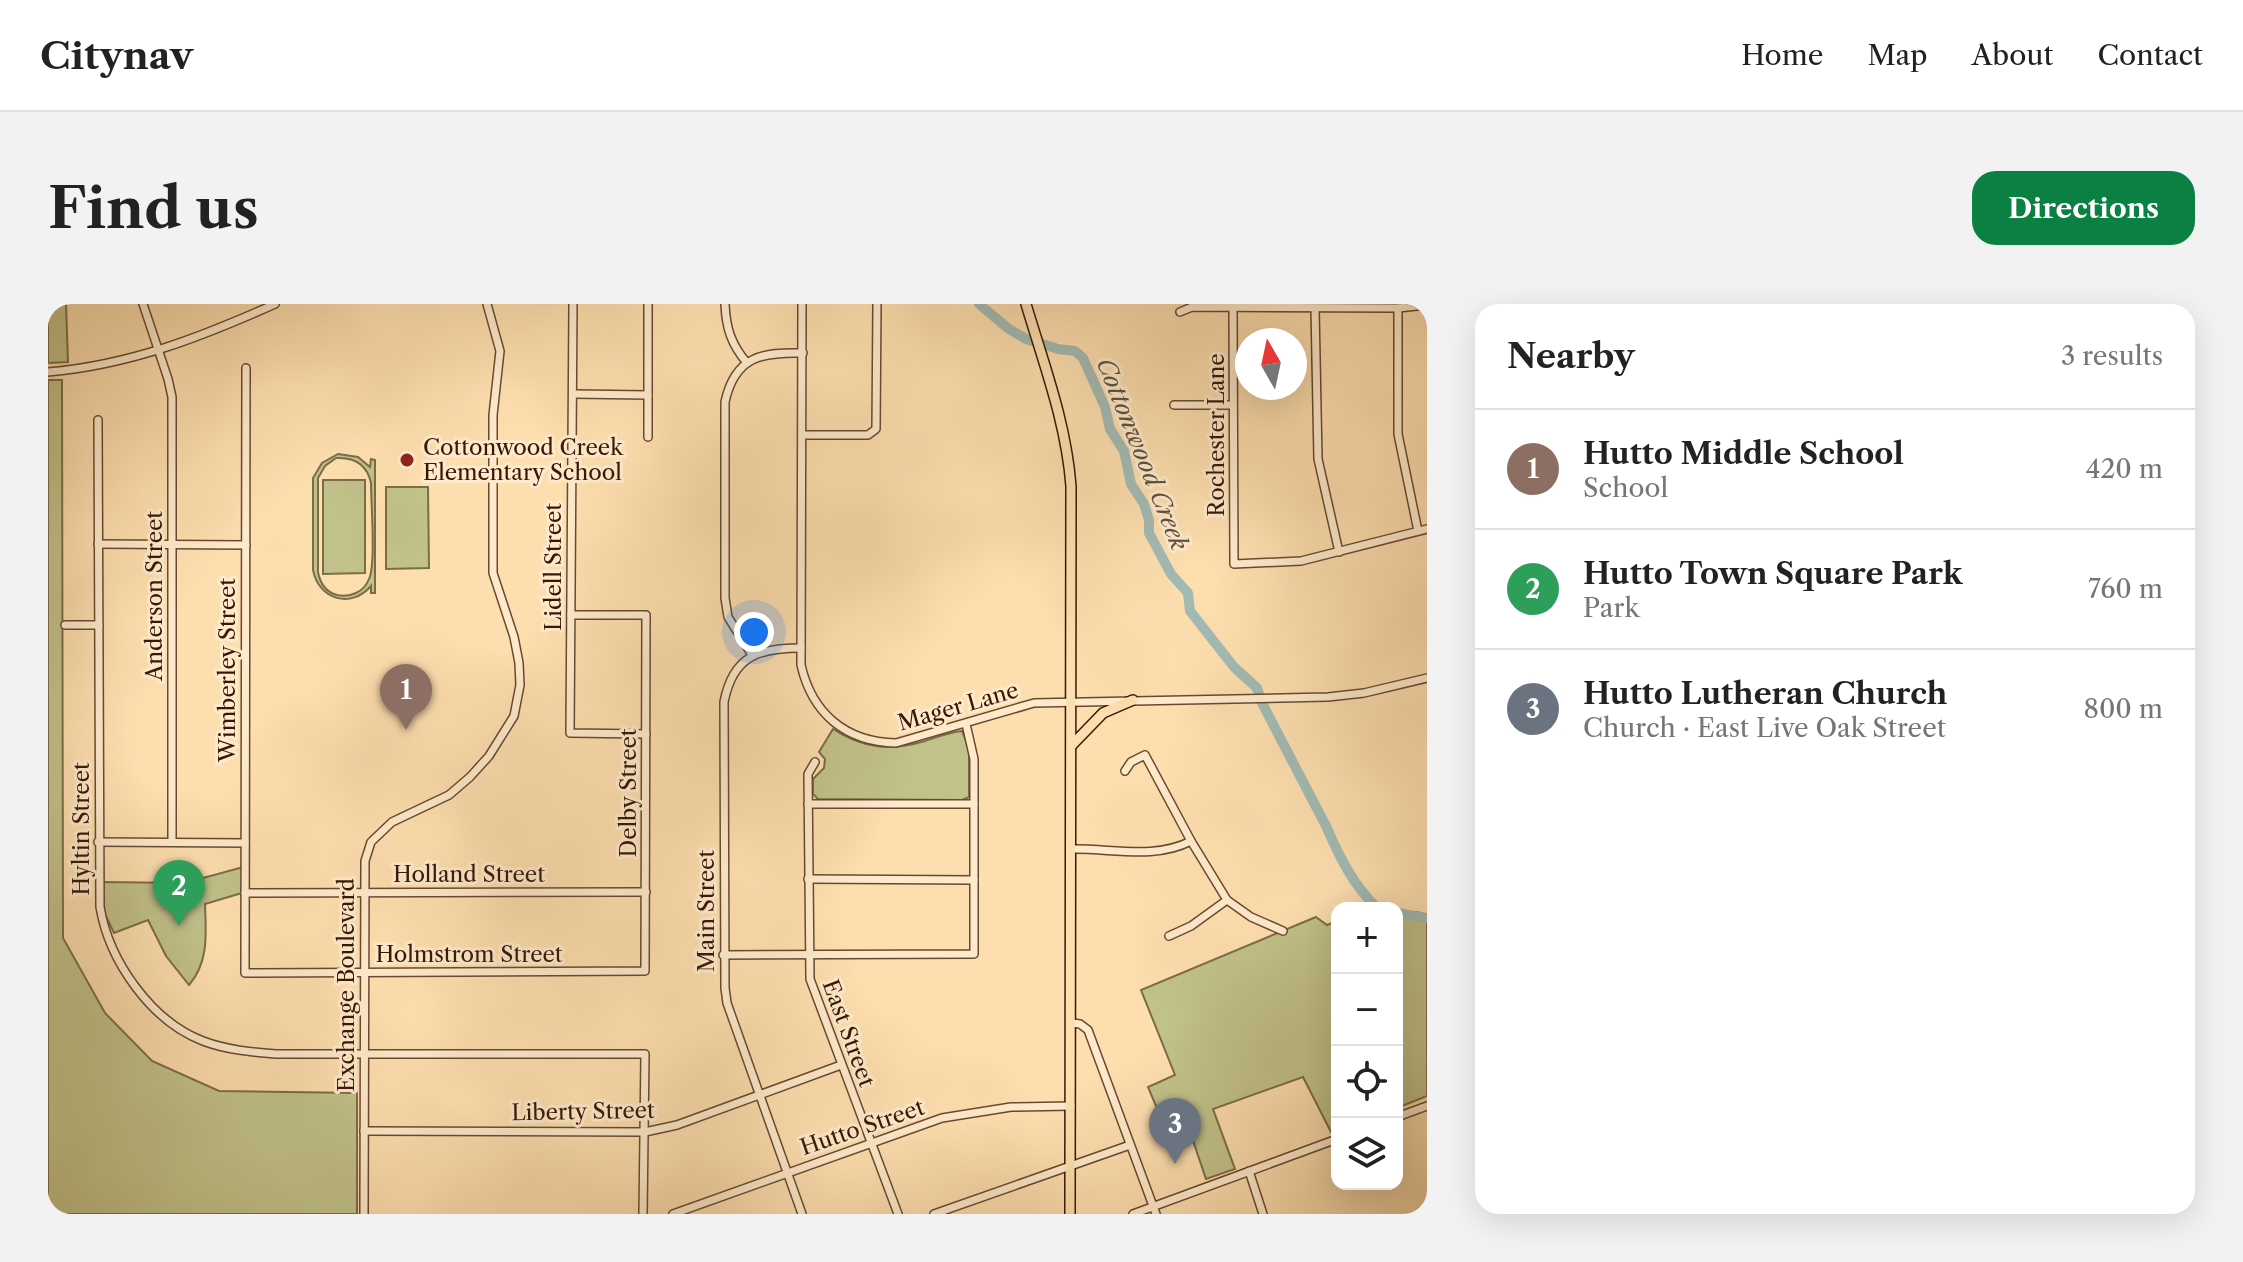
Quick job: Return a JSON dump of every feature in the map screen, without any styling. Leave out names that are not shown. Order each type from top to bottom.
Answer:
[{"type":"main road","points":[[1028,309],[1059,408],[1069,462],[1072,702],[1070,1214]]},
{"type":"main road","points":[[1072,745],[1103,713],[1133,700]]},
{"type":"street","name":"Anderson Street","points":[[143,304],[172,397],[172,842]]},
{"type":"street","points":[[48,372],[102,365],[160,351],[196,339],[275,304]]},
{"type":"street","name":"Exchange Boulevard","points":[[364,1214],[365,861],[371,842],[392,822],[449,795],[489,756],[514,716],[520,685],[514,637],[493,573],[493,415],[500,351],[487,304]]},
{"type":"street","name":"Lidell Street","points":[[573,304],[570,733],[646,734]]},
{"type":"street","points":[[648,304],[648,437]]},
{"type":"street","points":[[725,304],[731,341],[747,363]]},
{"type":"street","name":"Mager Lane","points":[[802,304],[801,665],[810,693],[829,719],[847,733],[881,743],[896,743],[1034,703],[1328,697],[1364,693],[1427,678]]},
{"type":"street","points":[[802,435],[868,435],[876,429],[877,304]]},
{"type":"street","points":[[1180,312],[1192,307],[1398,308],[1427,305]]},
{"type":"street","name":"Rochester Lane","points":[[1233,307],[1234,564],[1279,563],[1339,552]]},
{"type":"street","points":[[1315,308],[1318,459],[1339,552],[1423,530],[1398,434],[1398,308]]},
{"type":"street","points":[[801,648],[767,650],[752,655],[728,617],[724,580],[725,402],[730,383],[747,363],[773,353],[803,353]]},
{"type":"street","name":"Wimberley Street","points":[[245,973],[246,368]]},
{"type":"street","points":[[573,394],[648,395]]},
{"type":"street","points":[[1174,405],[1233,405]]},
{"type":"street","name":"Hyltin Street","points":[[98,420],[98,842],[102,921],[134,984],[175,1025],[201,1040],[232,1050],[276,1054],[645,1054],[645,1132]]},
{"type":"street","points":[[98,544],[246,545]]},
{"type":"street","name":"Delby Street","points":[[571,615],[646,615],[645,971]]},
{"type":"street","points":[[65,625],[99,625]]},
{"type":"street","name":"Main Street","points":[[752,655],[729,680],[724,702],[723,955],[727,1003],[802,1214]]},
{"type":"street","points":[[723,955],[974,954],[974,758],[966,724]]},
{"type":"street","points":[[1125,771],[1131,762],[1145,755],[1227,900],[1251,917],[1283,931]]},
{"type":"street","name":"East Street","points":[[815,762],[808,774],[810,979],[898,1214]]},
{"type":"street","points":[[808,804],[974,804]]},
{"type":"street","points":[[1071,849],[1157,853],[1174,850],[1191,841]]},
{"type":"street","points":[[98,842],[245,843]]},
{"type":"street","points":[[808,879],[974,880]]},
{"type":"street","name":"Holland Street","points":[[245,893],[646,892]]},
{"type":"street","points":[[1169,936],[1191,926],[1227,900]]},
{"type":"street","name":"Holmstrom Street","points":[[245,973],[645,971]]},
{"type":"street","points":[[1072,1023],[1085,1026],[1088,1030],[1155,1210]]},
{"type":"street","name":"Liberty Street","points":[[364,1131],[645,1132],[677,1125],[841,1065]]},
{"type":"street","name":"Hutto Street","points":[[673,1214],[871,1141],[968,1112],[1011,1107],[1071,1106]]},
{"type":"street","points":[[1403,1115],[1427,1106]]},
{"type":"street","points":[[643,1214],[645,1132]]},
{"type":"street","points":[[1133,1214],[1155,1210],[1331,1141]]},
{"type":"street","points":[[934,1214],[1130,1145]]},
{"type":"street","points":[[1249,1171],[1263,1214]]},
{"type":"street","points":[[703,1203],[707,1214]]},
{"type":"green space","points":[[48,304],[66,304],[68,362],[48,363]]},
{"type":"green space","points":[[48,380],[62,380],[63,938],[105,1013],[152,1061],[219,1091],[357,1093],[357,1214],[48,1214]]},
{"type":"green space","points":[[338,454],[358,457],[370,467],[371,459],[375,460],[375,593],[371,593],[371,586],[354,597],[337,598],[316,580],[313,570],[313,478],[322,463]],"holes":[[[336,458],[359,463],[369,476],[373,547],[367,584],[347,596],[333,594],[322,583],[318,572],[318,478],[325,466]]]},
{"type":"green space","points":[[323,480],[365,480],[365,573],[323,574]]},
{"type":"green space","points":[[386,487],[428,487],[429,568],[386,569]]},
{"type":"green space","points":[[833,729],[855,741],[889,747],[962,731],[969,749],[969,797],[962,800],[818,799],[813,794],[813,779],[824,768],[825,759],[819,752]]},
{"type":"green space","points":[[243,867],[242,893],[205,904],[203,957],[189,985],[166,956],[148,920],[114,933],[104,912],[103,882],[185,883]]},
{"type":"green space","points":[[1403,913],[1427,915],[1427,1096],[1403,1106],[1403,974]]},
{"type":"green space","points":[[1316,917],[1327,925],[1331,923],[1331,1132],[1303,1077],[1213,1109],[1235,1169],[1206,1179],[1187,1123],[1166,1130],[1148,1087],[1175,1075],[1141,990]]},
{"type":"waterway","name":"Cottonwood Creek","points":[[979,304],[1026,339],[1075,351],[1083,358],[1105,407],[1110,429],[1124,451],[1131,484],[1144,504],[1149,533],[1171,574],[1188,593],[1190,611],[1234,667],[1257,688],[1342,859],[1372,902]]},
{"type":"waterway","name":"Cottonwood Creek","points":[[1403,914],[1427,918]]},
{"type":"place","name":"Cottonwood Creek Elementary School","points":[[407,460]]},
{"type":"place","name":"Hutto Middle School","points":[[406,730]]},
{"type":"place","name":"Hutto Town Square Park","points":[[179,926]]},
{"type":"place","name":"Hutto Lutheran Church","points":[[1175,1164]]}]
